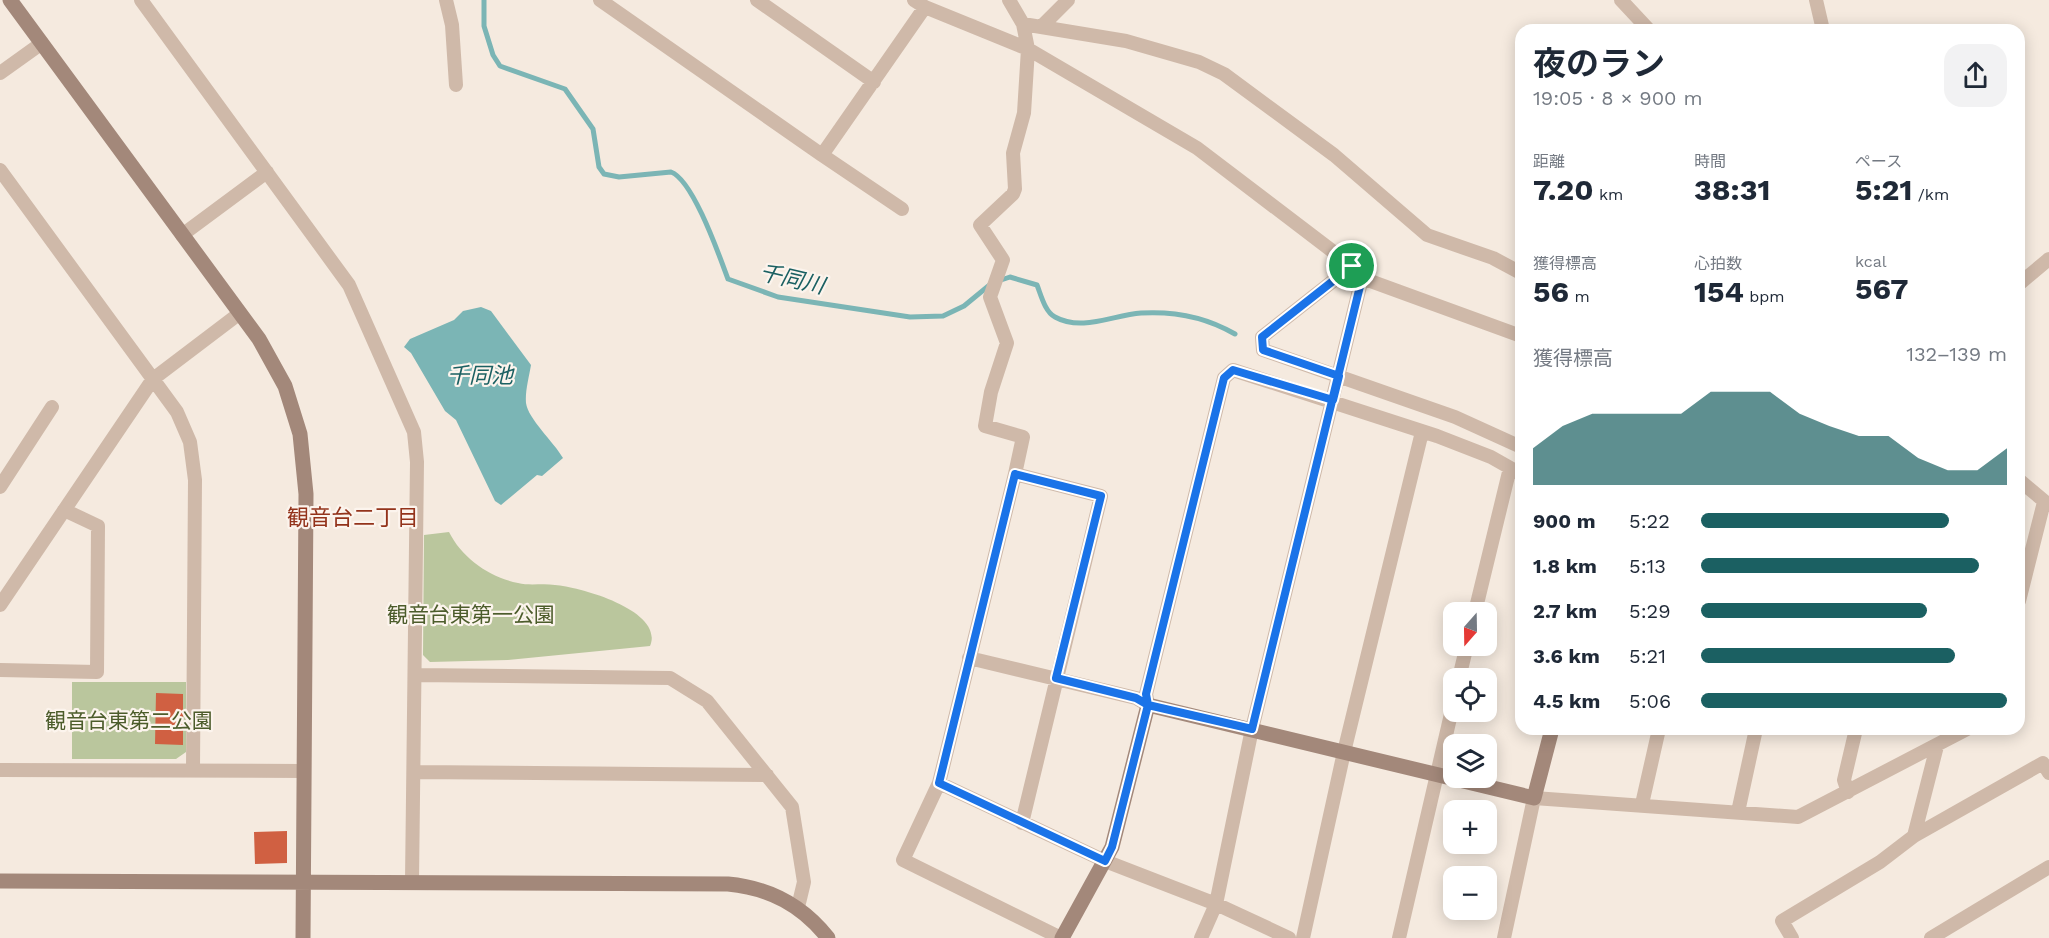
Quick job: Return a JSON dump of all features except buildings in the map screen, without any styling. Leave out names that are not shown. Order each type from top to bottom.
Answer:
[{"type":"street","points":[[10,0],[259,339],[285,386],[300,434],[306,494],[303,938]]},
{"type":"street","points":[[141,0],[349,285],[414,432],[417,462],[412,881]]},
{"type":"street","points":[[446,0],[452,25],[456,85]]},
{"type":"street","points":[[600,0],[622,6],[822,155],[902,209]]},
{"type":"street","points":[[757,0],[874,81]]},
{"type":"street","points":[[1009,0],[1023,24],[1028,49],[1024,113],[1014,153],[1015,189],[980,225],[1003,261],[990,297],[1007,342],[991,392],[985,426],[1023,437],[939,783],[903,860],[1061,938],[1112,847],[1148,705],[1146,694],[1224,378],[1233,370],[1333,400],[1491,457],[1515,471],[1478,602]]},
{"type":"street","points":[[1041,27],[1068,0]]},
{"type":"street","points":[[1621,0],[1643,24]]},
{"type":"street","points":[[1816,0],[1822,24]]},
{"type":"street","points":[[822,155],[874,81],[920,4],[1028,49],[1197,148],[1352,266],[1362,278],[1515,334]]},
{"type":"street","points":[[1023,24],[1097,35],[1162,50],[1224,74],[1334,155],[1427,235],[1493,258],[1515,270]]},
{"type":"street","points":[[0,73],[42,43]]},
{"type":"street","points":[[0,170],[177,412],[190,442],[194,460],[193,769]]},
{"type":"street","points":[[182,235],[267,172]]},
{"type":"street","points":[[2025,279],[2049,259]]},
{"type":"street","points":[[1352,266],[1262,337],[1263,350],[1455,417],[1515,444]]},
{"type":"street","points":[[1201,938],[1216,904],[1252,729],[1362,278]]},
{"type":"street","points":[[0,605],[153,378],[240,313]]},
{"type":"street","points":[[0,487],[52,407]]},
{"type":"street","points":[[1303,938],[1344,752],[1422,432]]},
{"type":"street","points":[[1015,474],[1101,496],[1022,823]]},
{"type":"street","points":[[2025,485],[2046,504],[2025,579]]},
{"type":"street","points":[[0,670],[97,672],[98,526],[64,510]]},
{"type":"street","points":[[969,658],[1136,698],[1148,705],[1534,798],[1798,817],[1956,735]]},
{"type":"street","points":[[415,675],[670,678],[707,701],[792,807],[804,882],[798,908]]},
{"type":"street","points":[[1399,938],[1449,722]]},
{"type":"street","points":[[1504,938],[1534,798],[1550,735]]},
{"type":"street","points":[[1642,804],[1658,735]]},
{"type":"street","points":[[1738,812],[1755,735]]},
{"type":"street","points":[[1848,792],[1844,780],[1855,735]]},
{"type":"street","points":[[1914,836],[1937,746]]},
{"type":"street","points":[[1792,938],[1782,921],[1880,862],[1914,836],[2043,763],[2049,773]]},
{"type":"street","points":[[0,770],[304,771]]},
{"type":"street","points":[[414,772],[767,775]]},
{"type":"street","points":[[939,783],[1105,861],[1216,904],[1289,938]]},
{"type":"street","points":[[1931,938],[2049,867]]},
{"type":"street","points":[[0,881],[728,884],[758,889],[798,908],[828,938]]},
{"type":"green space","name":"観音台東第一公園","points":[[449,532],[469,558],[497,576],[523,584],[550,584],[583,590],[618,603],[645,622],[651,633],[650,646],[508,660],[430,662],[423,655],[424,535]]},
{"type":"green space","name":"観音台東第二公園","points":[[72,682],[186,682],[186,752],[176,759],[72,759]]},
{"type":"water","name":"千同池","points":[[481,307],[491,311],[531,365],[526,394],[528,409],[563,458],[542,476],[537,475],[501,505],[495,501],[456,420],[445,411],[411,353],[404,347],[410,339],[454,320],[463,311]]},
{"type":"waterway","name":"千同川","points":[[484,0],[484,26],[493,55],[500,66],[565,89],[593,129],[599,167],[604,174],[619,177],[671,172],[679,178],[696,203],[728,279],[778,297],[910,317],[943,316],[964,306],[992,283],[1010,277],[1037,285],[1052,315],[1065,321],[1087,323],[1130,314],[1166,313],[1201,319],[1235,334]]},
{"type":"district","name":"観音台二丁目","points":[[353,517]]},
{"type":"route","points":[[1352,266],[1262,337],[1263,350],[1339,376],[1333,400],[1233,370],[1224,378],[1146,694],[1148,705],[1112,847],[1105,861],[939,783],[1015,474],[1101,496],[1056,678],[1136,698],[1148,705],[1252,729],[1339,376],[1362,278],[1352,266]]}]
